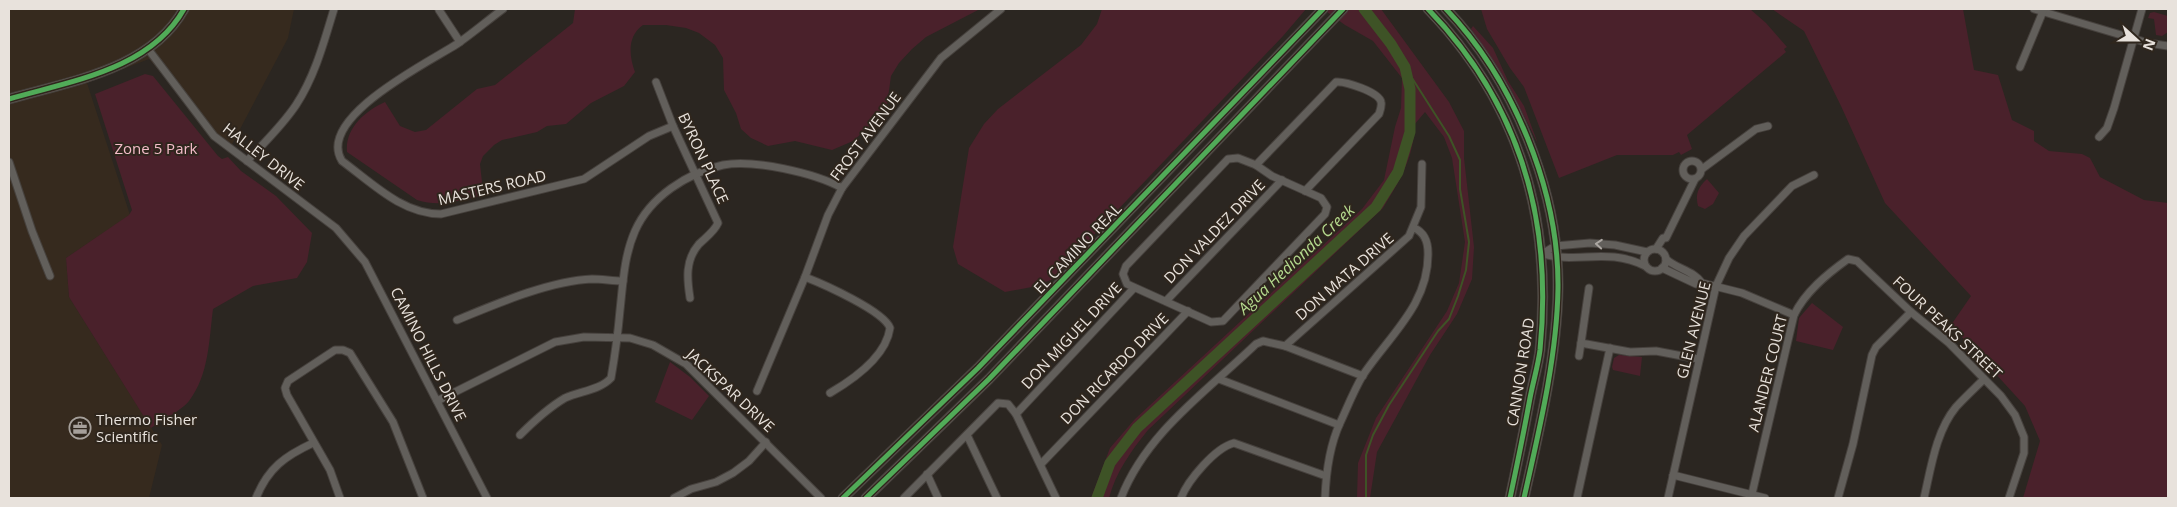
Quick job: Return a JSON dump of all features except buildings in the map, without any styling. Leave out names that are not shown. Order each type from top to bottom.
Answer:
[{"type":"main road","points":[[9,99],[112,68],[130,60],[148,48],[173,24],[184,9]]},
{"type":"main road","name":"EL CAMINO REAL","points":[[843,498],[978,368],[1323,9]]},
{"type":"main road","name":"CANNON ROAD","points":[[1428,9],[1472,62],[1488,86],[1504,117],[1517,147],[1530,187],[1542,254],[1543,288],[1539,352],[1510,498]]},
{"type":"main road","name":"CANNON ROAD","points":[[1446,9],[1467,31],[1498,79],[1518,116],[1541,176],[1555,246],[1558,288],[1553,346],[1524,498]]},
{"type":"main road","name":"EL CAMINO REAL","points":[[866,498],[989,379],[1341,11]]},
{"type":"street","points":[[248,161],[285,120],[307,87],[321,53],[334,9]]},
{"type":"street","name":"MASTERS ROAD","points":[[503,9],[460,42],[367,100],[347,123],[338,145],[338,154],[342,161],[402,205],[412,210],[429,214],[441,214],[584,179],[649,136],[674,126]]},
{"type":"street","name":"FROST AVENUE","points":[[756,391],[805,277],[828,214],[842,188],[941,58],[1001,9]]},
{"type":"street","points":[[2034,9],[2043,10],[2134,39],[2168,46]]},
{"type":"street","points":[[2099,137],[2106,128],[2114,108],[2142,9]]},
{"type":"street","points":[[439,10],[460,42]]},
{"type":"street","points":[[2020,67],[2043,10]]},
{"type":"street","name":"HALLEY DRIVE","points":[[148,48],[214,136],[336,228]]},
{"type":"street","name":"BYRON PLACE","points":[[656,82],[718,223],[715,229],[698,246],[688,263],[687,281],[690,298]]},
{"type":"street","points":[[1256,165],[1336,82],[1347,82],[1379,97],[1382,103],[1379,114],[1305,191]]},
{"type":"street","points":[[1662,268],[1662,253],[1668,240],[1666,238],[1688,192],[1695,179],[1700,176],[1702,169],[1756,129],[1768,126]]},
{"type":"street","name":"DON MIGUEL DRIVE","points":[[1016,414],[1134,288],[1127,284],[1123,274],[1126,266],[1228,160],[1238,158],[1256,165],[1272,176],[1305,191]]},
{"type":"street","points":[[9,162],[32,231],[50,276]]},
{"type":"street","points":[[1688,192],[1683,168],[1688,162],[1697,162],[1702,169]]},
{"type":"street","points":[[520,435],[544,413],[566,398],[606,384],[611,378],[627,254],[635,231],[644,216],[655,201],[672,186],[695,174],[724,165],[748,164],[804,173],[842,188]]},
{"type":"street","name":"DON MATA DRIVE","points":[[1285,346],[1401,245],[1414,228],[1421,207],[1422,164]]},
{"type":"street","name":"GLEN AVENUE","points":[[1668,498],[1716,286],[1729,258],[1744,236],[1792,186],[1814,175]]},
{"type":"street","points":[[1686,178],[1695,179]]},
{"type":"street","name":"DON VALDEZ DRIVE","points":[[1166,301],[1282,180]]},
{"type":"street","name":"DON RICARDO DRIVE","points":[[1041,464],[1188,311],[1211,322],[1223,321],[1325,214],[1327,207],[1322,198],[1305,191]]},
{"type":"street","name":"CAMINO HILLS DRIVE","points":[[336,228],[371,270],[486,498]]},
{"type":"street","points":[[1325,498],[1330,450],[1339,425],[1363,376],[1415,306],[1424,287],[1428,268],[1428,246],[1424,235],[1414,228]]},
{"type":"street","points":[[1542,254],[1555,246],[1590,243],[1662,253],[1672,265],[1698,277],[1702,283]]},
{"type":"street","points":[[1646,266],[1644,258],[1647,252]]},
{"type":"street","points":[[1542,254],[1556,258],[1593,255],[1629,259],[1651,270],[1662,268],[1696,284],[1702,283],[1716,286],[1756,298],[1794,315]]},
{"type":"street","name":"ALANDER COURT","points":[[1751,497],[1794,315],[1800,303],[1815,287],[1844,262],[1852,259],[1860,265]]},
{"type":"street","name":"FOUR PEAKS STREET","points":[[1860,265],[1911,312],[1949,343],[2001,396],[2015,415],[2024,437],[2024,453],[2010,498]]},
{"type":"street","points":[[805,277],[834,288],[884,319],[890,328],[889,338],[876,356],[846,384],[830,393]]},
{"type":"street","points":[[457,320],[510,298],[572,282],[592,279],[623,281]]},
{"type":"street","points":[[1134,288],[1188,311]]},
{"type":"street","points":[[1579,356],[1589,288]]},
{"type":"street","points":[[1838,498],[1853,444],[1872,355],[1876,347],[1911,312]]},
{"type":"street","name":"JACKSPAR DRIVE","points":[[437,401],[555,342],[584,336],[630,338],[653,345],[686,364],[821,498]]},
{"type":"street","points":[[1121,498],[1136,467],[1162,431],[1256,344],[1263,341],[1285,346],[1363,376]]},
{"type":"street","points":[[1581,343],[1636,352],[1656,351],[1698,359]]},
{"type":"street","points":[[1577,498],[1610,348]]},
{"type":"street","points":[[340,498],[330,470],[286,395],[285,388],[288,380],[335,350],[343,350],[350,353],[392,422],[423,498]]},
{"type":"street","points":[[1219,379],[1339,425]]},
{"type":"street","points":[[1924,498],[1946,422],[1956,408],[1984,379]]},
{"type":"street","points":[[904,498],[998,403],[1008,404],[1016,414],[1056,498]]},
{"type":"street","points":[[967,435],[997,498]]},
{"type":"street","points":[[674,498],[691,489],[716,482],[733,473],[749,461],[766,442]]},
{"type":"street","points":[[256,498],[262,484],[276,466],[287,456],[313,443]]},
{"type":"street","points":[[1181,498],[1185,489],[1202,467],[1225,445],[1234,443],[1326,476]]},
{"type":"street","points":[[927,474],[938,498]]},
{"type":"street","points":[[1673,475],[1751,497],[1765,498]]},
{"type":"shaded area","points":[[9,9],[294,9],[288,38],[228,152],[149,59],[87,83],[130,215],[66,258],[69,297],[162,445],[149,498],[9,498]]},
{"type":"green space","points":[[575,9],[980,9],[926,37],[912,49],[899,63],[891,76],[887,105],[881,116],[853,141],[832,150],[795,141],[768,146],[751,138],[741,129],[736,113],[724,90],[723,58],[715,45],[699,33],[686,28],[666,25],[643,25],[632,40],[631,59],[635,72],[624,86],[591,103],[566,124],[547,126],[537,132],[502,140],[494,145],[483,156],[480,164],[483,191],[477,197],[440,203],[417,200],[347,152],[349,135],[358,121],[370,110],[385,102],[400,126],[415,132],[426,130],[477,89],[495,85],[573,23]]},
{"type":"green space","points":[[1102,9],[1306,9],[1283,36],[1051,280],[1032,287],[1005,292],[958,264],[953,247],[969,148],[984,124],[998,109],[1081,45],[1097,24]]},
{"type":"green space","points":[[1323,9],[1381,9],[1449,102],[1464,131],[1464,158],[1474,247],[1472,279],[1457,314],[1430,355],[1377,452],[1370,498],[1357,498],[1358,463],[1376,418],[1447,311],[1459,283],[1465,242],[1452,158],[1444,137],[1425,112],[1414,125],[1414,136],[1409,158],[1383,208],[1148,430],[1125,462],[1109,498],[1091,498],[1110,448],[1135,419],[1362,209],[1384,180],[1401,108],[1402,78],[1373,41],[1345,25]]},
{"type":"green space","points":[[1481,9],[1750,9],[1766,23],[1787,47],[1784,49],[1786,52],[1687,135],[1692,149],[1681,155],[1679,152],[1673,155],[1617,155],[1559,178],[1524,87],[1510,68],[1487,29]]},
{"type":"green space","points":[[1772,9],[1963,9],[1974,70],[1998,75],[2012,120],[2034,131],[2034,141],[2049,151],[2082,154],[2090,158],[2100,177],[2144,200],[2168,203],[2168,498],[2023,498],[2040,441],[2025,406],[1951,325],[1971,296],[1885,203],[1841,106],[1804,31]]},
{"type":"green space","points":[[2154,12],[2168,16],[2168,32],[2162,36],[2156,35],[2154,19],[2148,18],[2150,13]]},
{"type":"green space","points":[[1473,26],[1493,48],[1508,81],[1524,106],[1538,144],[1509,86],[1471,29]]},
{"type":"green space","name":"Zone 5 Park","points":[[145,74],[153,76],[218,156],[222,159],[228,157],[241,171],[276,196],[312,233],[307,262],[297,278],[253,286],[213,309],[207,357],[196,391],[182,408],[151,428],[69,297],[66,258],[129,215],[132,210],[95,94]]},
{"type":"green space","points":[[1707,179],[1719,193],[1713,204],[1705,209],[1698,206],[1697,194],[1701,185]]},
{"type":"green space","points":[[1812,303],[1843,327],[1833,350],[1796,341],[1799,318]]},
{"type":"green space","points":[[1619,355],[1642,357],[1640,376],[1613,370],[1614,358]]},
{"type":"green space","points":[[670,362],[690,377],[709,396],[692,420],[655,402]]},
{"type":"waterway","name":"Agua Hedionda Creek","points":[[1097,498],[1110,463],[1137,428],[1376,207],[1398,172],[1410,132],[1410,89],[1405,67],[1391,44],[1364,9]]},
{"type":"waterway","points":[[1366,498],[1366,455],[1373,435],[1389,405],[1438,331],[1449,319],[1466,270],[1469,242],[1460,189],[1460,160],[1449,136],[1405,67]]},
{"type":"cycle path","points":[[9,99],[82,79],[130,60],[151,46],[169,30],[184,9]]},
{"type":"cycle path","points":[[843,498],[978,368],[1323,9]]},
{"type":"cycle path","points":[[866,498],[989,379],[1343,9]]},
{"type":"cycle path","points":[[1428,9],[1460,46],[1486,84],[1507,124],[1523,166],[1535,210],[1541,255],[1543,302],[1540,350],[1510,498]]},
{"type":"cycle path","points":[[1446,9],[1470,37],[1492,68],[1511,102],[1528,138],[1541,175],[1550,213],[1556,251],[1557,314],[1551,367],[1524,498]]},
{"type":"place","name":"Thermo Fisher Scientific","points":[[80,428]]}]
